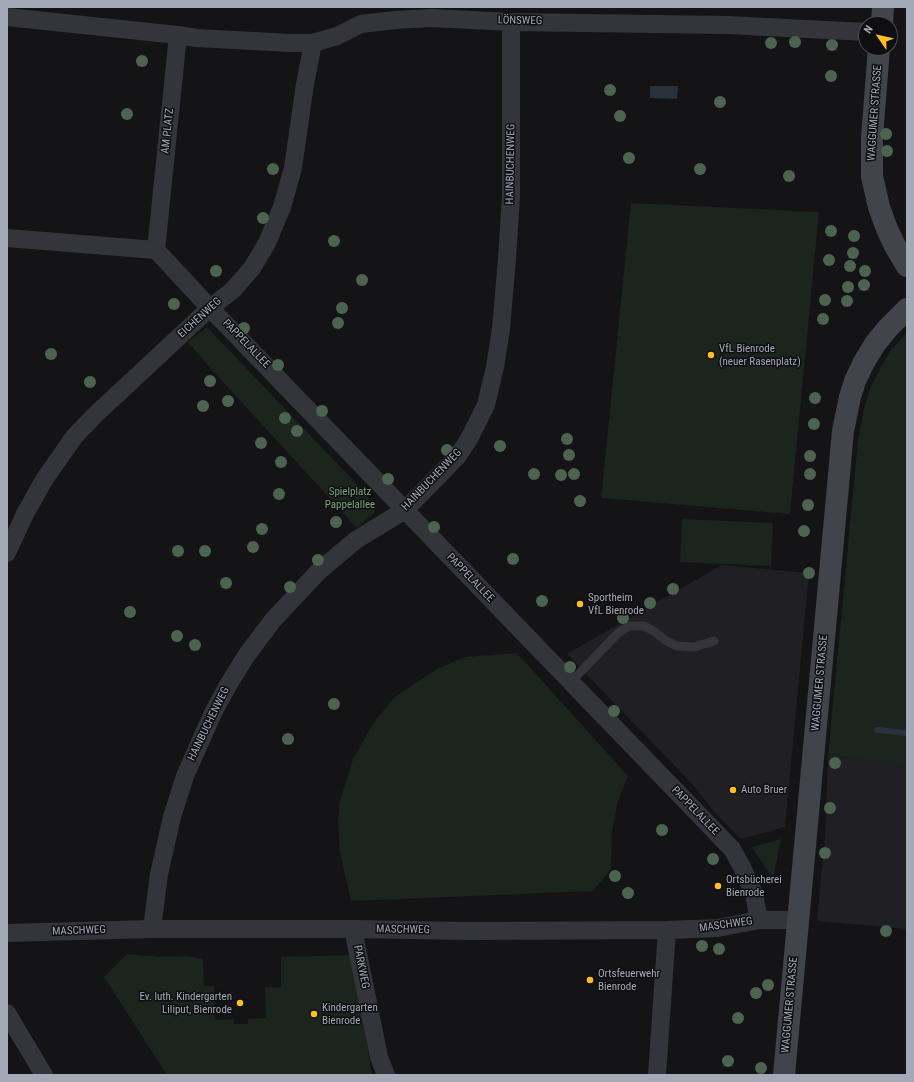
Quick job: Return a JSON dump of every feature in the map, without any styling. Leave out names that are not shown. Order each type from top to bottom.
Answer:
[{"type":"street","points":[[7,18],[178,35]]},
{"type":"street","name":"LÖNSWEG","points":[[178,35],[196,38],[313,43],[337,36],[361,24],[431,18],[510,22],[727,26],[858,32]]},
{"type":"street","name":"HAINBUCHENWEG","points":[[152,929],[159,874],[172,817],[185,776],[197,746],[227,687],[246,656],[273,620],[319,571],[356,540],[405,510],[457,457],[469,439],[486,405],[495,367],[501,329],[512,196],[510,22]]},
{"type":"street","name":"AM PLATZ","points":[[156,250],[178,35]]},
{"type":"street","name":"EICHENWEG","points":[[7,553],[25,514],[44,480],[74,437],[95,415],[210,308],[233,290],[252,268],[267,243],[282,206],[293,168],[305,84],[313,43]]},
{"type":"street","name":"WAGGUMER STRASSE","points":[[878,56],[872,137],[872,176],[885,225],[894,246],[907,266]]},
{"type":"street","points":[[7,238],[156,250]]},
{"type":"street","name":"PAPPELALLEE","points":[[156,250],[570,683],[732,849],[754,894],[760,920]]},
{"type":"street","name":"WAGGUMER STRASSE","points":[[784,1075],[843,431],[846,412],[855,381],[864,362],[875,344],[888,328],[907,309]]},
{"type":"street","name":"MASCHWEG","points":[[7,933],[152,929],[353,929],[468,932],[668,930],[718,928],[760,920],[798,920]]},
{"type":"street","name":"PARKWEG","points":[[353,929],[379,1057],[386,1075]]},
{"type":"street","points":[[657,1075],[668,930]]},
{"type":"street","points":[[7,1013],[44,1075]]},
{"type":"lane","points":[[570,683],[618,633],[629,626],[644,626],[668,642],[677,646],[694,647],[714,641]]},
{"type":"shaded area","points":[[650,86],[678,86],[677,99],[650,98]]},
{"type":"shaded area","points":[[722,565],[809,573],[785,827],[741,839],[714,812],[695,787],[567,654]]},
{"type":"shaded area","points":[[828,756],[907,763],[907,929],[817,921],[825,836]]},
{"type":"green space","name":"VfL Bienrode (neuer Rasenplatz)","points":[[631,203],[819,212],[790,514],[601,498]]},
{"type":"green space","name":"Spielplatz Pappelallee","points":[[207,327],[367,495],[375,512],[357,528],[188,342]]},
{"type":"green space","points":[[907,333],[907,764],[828,756],[858,440],[864,409],[870,389],[890,351]]},
{"type":"green space","points":[[682,519],[773,523],[771,566],[680,562]]},
{"type":"green space","points":[[517,653],[628,776],[618,801],[612,832],[611,869],[593,891],[351,901],[340,853],[338,822],[340,801],[353,759],[374,722],[395,697],[437,669],[465,657]]},
{"type":"green space","points":[[781,839],[773,879],[752,847]]},
{"type":"green space","points":[[127,954],[165,957],[187,956],[203,959],[204,986],[214,986],[215,1020],[234,1019],[234,1024],[248,1024],[248,1019],[266,1018],[265,987],[281,987],[281,957],[352,955],[372,1075],[167,1075],[104,977]]},
{"type":"waterway","points":[[877,730],[907,733]]},
{"type":"place","name":"VfL Bienrode (neuer Rasenplatz)","points":[[711,355]]},
{"type":"place","name":"Sportheim VfL Bienrode","points":[[580,604]]},
{"type":"place","name":"Auto Bruer","points":[[733,790]]},
{"type":"place","name":"Ortsbücherei Bienrode","points":[[718,886]]},
{"type":"place","name":"Ortsfeuerwehr Bienrode","points":[[590,980]]},
{"type":"place","name":"Ev. luth. Kindergarten Liliput, Bienrode","points":[[240,1003]]},
{"type":"place","name":"Kindergarten Bienrode","points":[[314,1014]]}]
